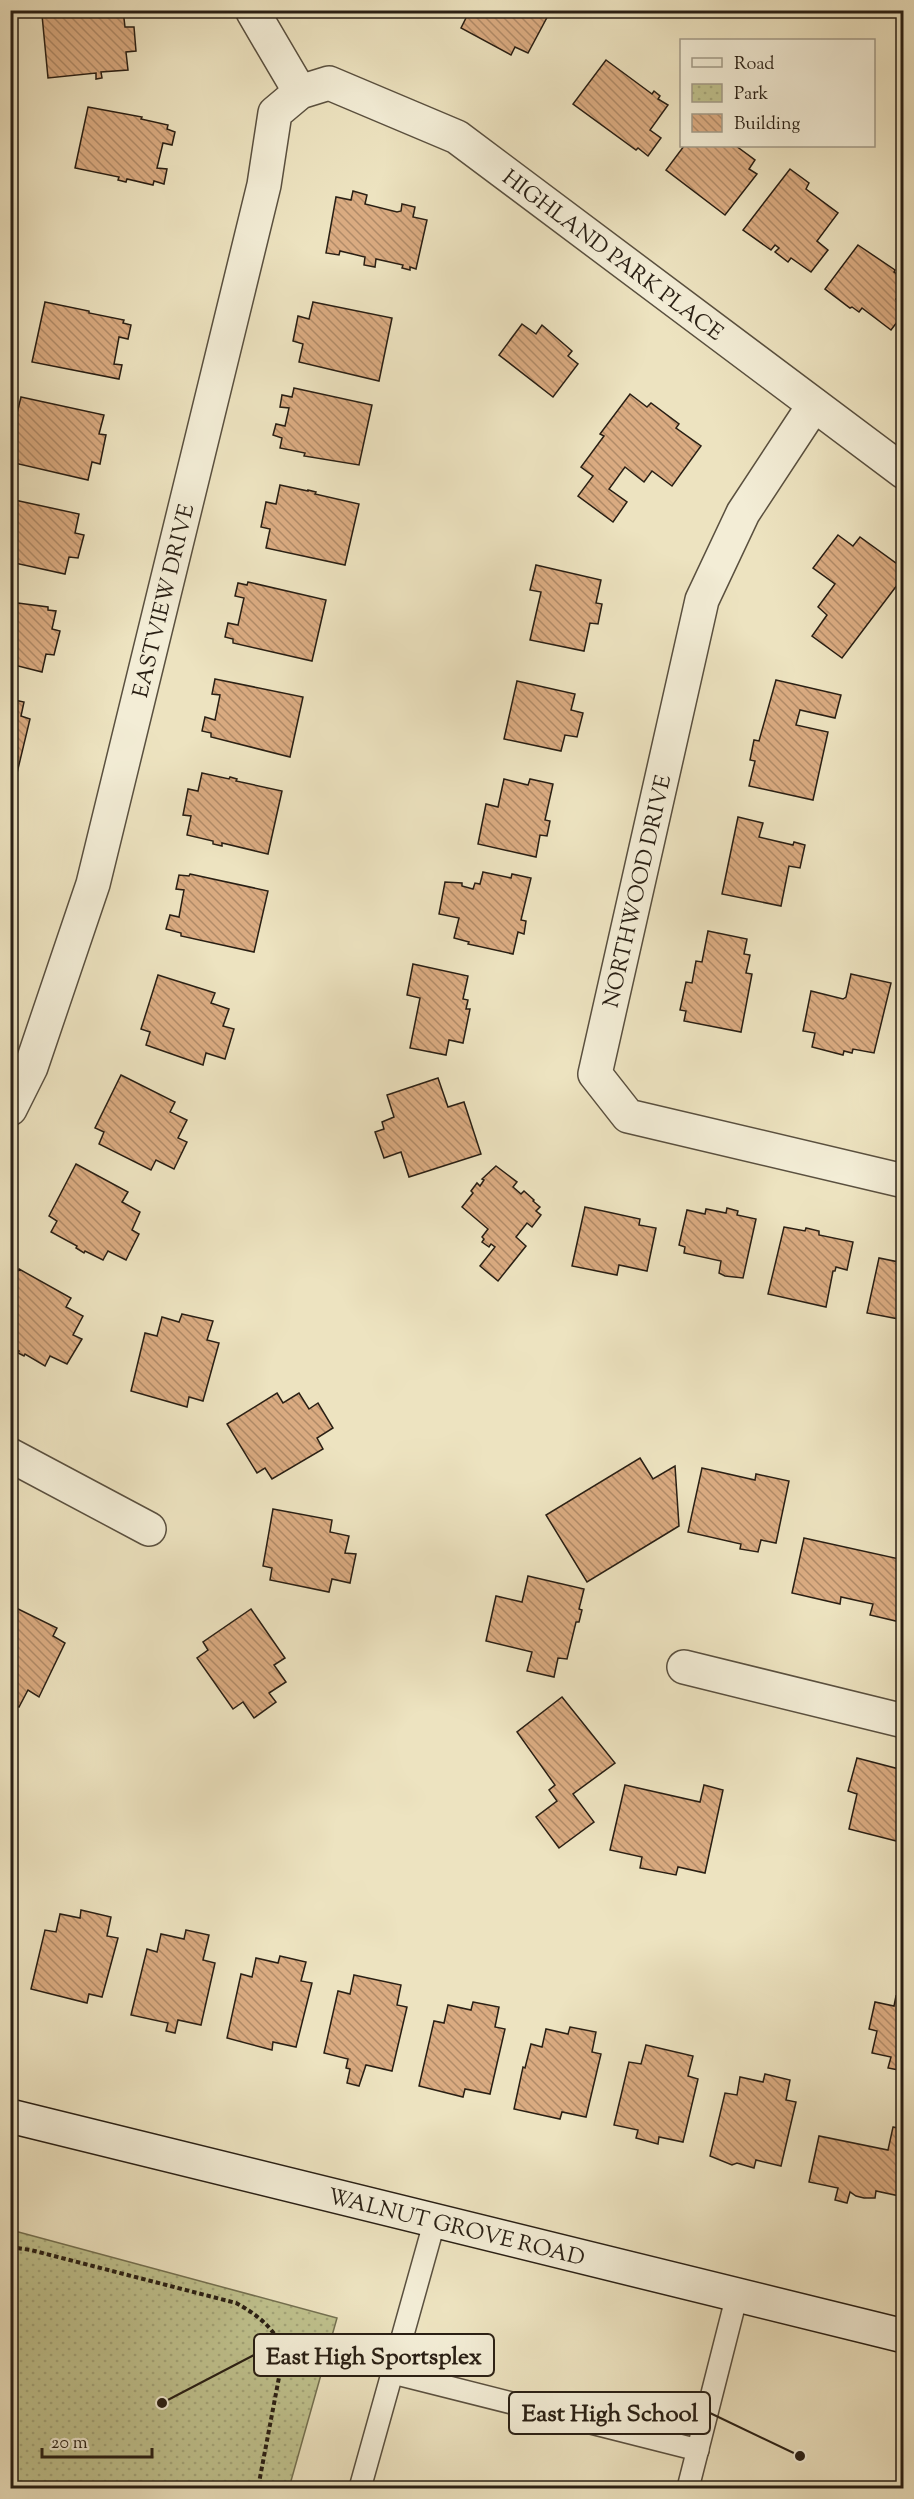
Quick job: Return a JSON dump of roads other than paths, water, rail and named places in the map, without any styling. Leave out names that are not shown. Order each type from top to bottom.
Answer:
[{"type":"street","points":[[253,12],[300,92]]},
{"type":"street","name":"HIGHLAND PARK PLACE","points":[[300,92],[329,83],[457,137],[903,472]]},
{"type":"street","name":"EASTVIEW DRIVE","points":[[10,1109],[31,1067],[93,884],[264,185],[275,113],[300,92]]},
{"type":"street","name":"NORTHWOOD DRIVE","points":[[814,405],[743,513],[702,600],[595,1074],[628,1116],[903,1180]]},
{"type":"street","points":[[10,1455],[149,1529]]},
{"type":"street","points":[[684,1667],[903,1721]]},
{"type":"street","name":"WALNUT GROVE ROAD","points":[[10,2116],[903,2336]]},
{"type":"lane","points":[[360,2488],[435,2220]]},
{"type":"lane","points":[[688,2488],[737,2295]]},
{"type":"lane","points":[[393,2373],[698,2450]]},
{"type":"place","name":"East High Sportsplex","points":[[162,2403]]},
{"type":"place","name":"East High School","points":[[800,2456]]}]
